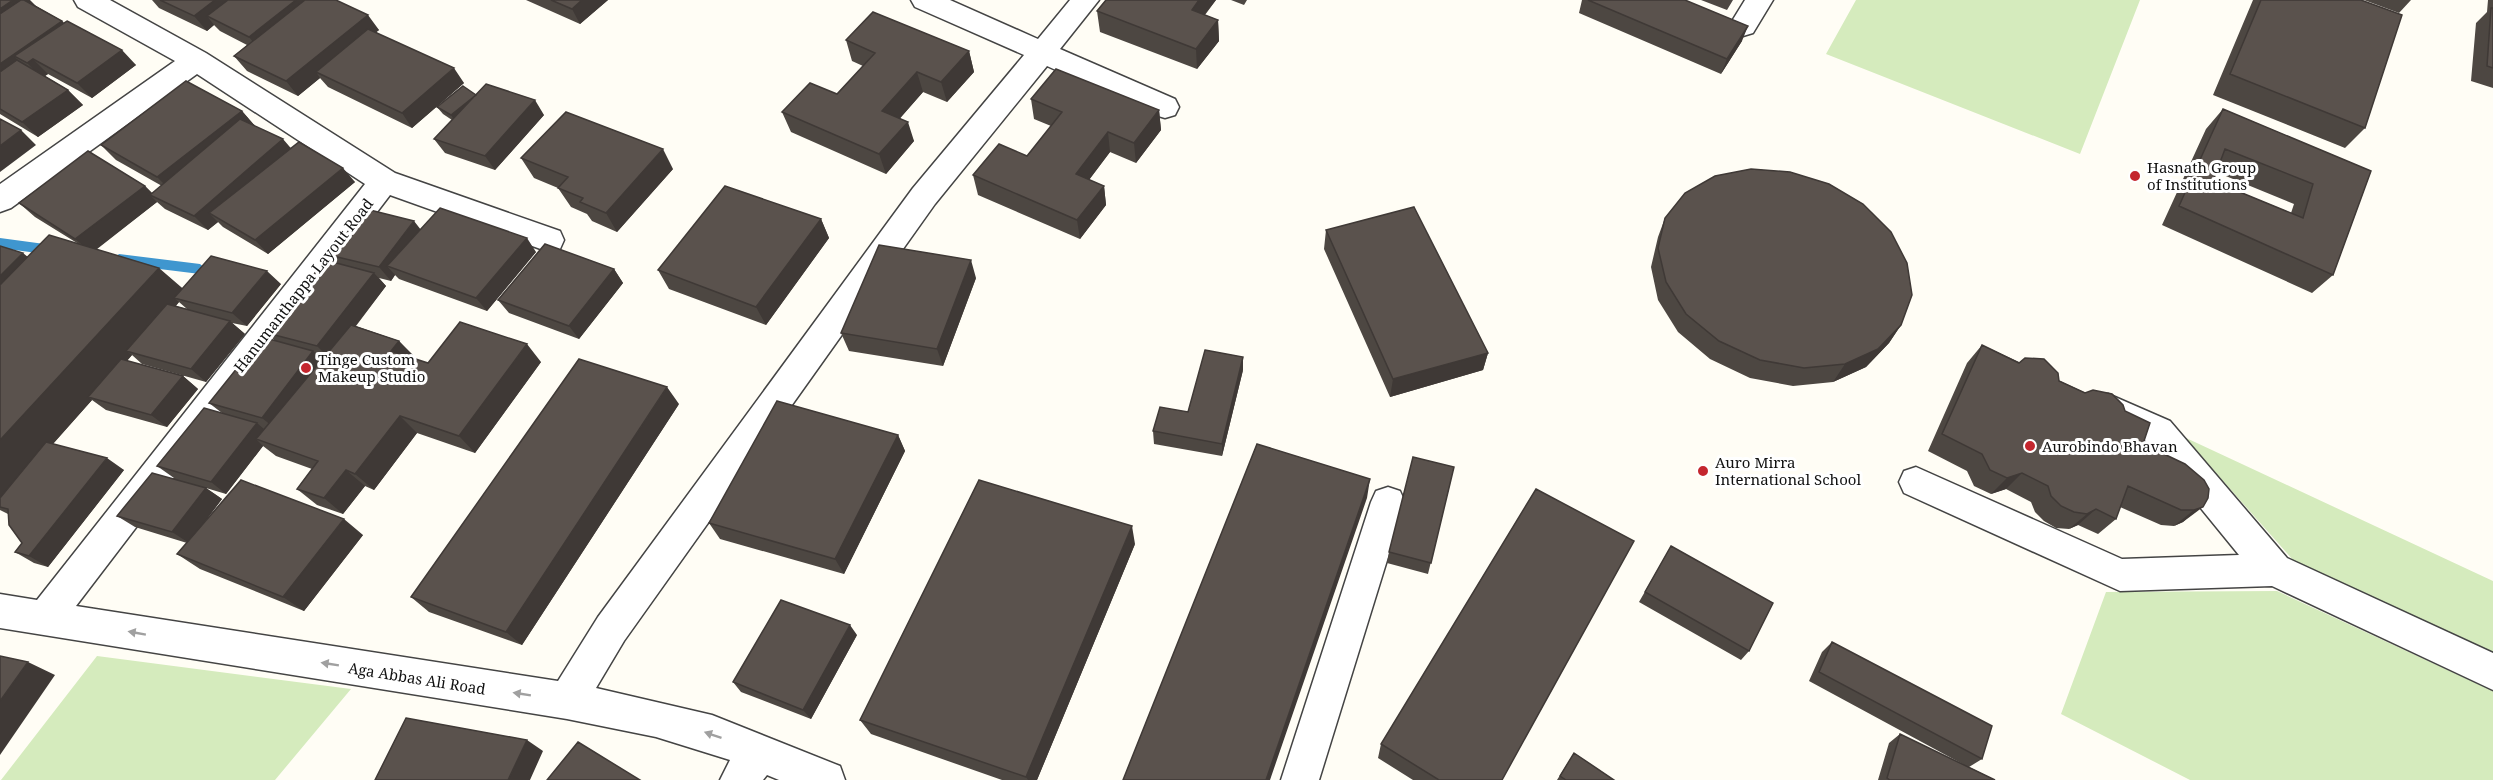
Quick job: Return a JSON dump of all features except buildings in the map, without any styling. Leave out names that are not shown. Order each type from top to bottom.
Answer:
[{"type":"street","points":[[88,0],[196,60],[384,181],[549,240]]},
{"type":"street","points":[[925,0],[1165,107]]},
{"type":"street","points":[[567,701],[611,629],[917,206],[1085,0]]},
{"type":"street","points":[[1743,26],[1759,0]]},
{"type":"street","points":[[0,200],[196,60]]},
{"type":"street","name":"Hanumanthappa Layout Road","points":[[46,617],[384,181]]},
{"type":"street","points":[[2075,393],[2158,431],[2274,570],[2493,672]]},
{"type":"street","points":[[1916,482],[2120,575],[2274,570]]},
{"type":"street","points":[[1300,780],[1388,502]]},
{"type":"street","name":"Aga Abbas Ali Road","points":[[0,611],[221,648],[567,701],[656,719],[712,734],[749,767],[826,780]]},
{"type":"green space","points":[[1856,0],[2140,0],[2080,154],[1826,54]]},
{"type":"green space","points":[[2184,437],[2493,581],[2493,655],[2293,560]]},
{"type":"green space","points":[[2277,591],[2493,691],[2493,780],[2190,780],[2061,714],[2106,592]]},
{"type":"green space","points":[[97,656],[351,689],[275,780],[1,780]]},
{"type":"waterway","points":[[0,243],[52,250]]},
{"type":"waterway","points":[[119,259],[200,269]]},
{"type":"place","name":"Hasnath Group of Institutions","points":[[2135,176]]},
{"type":"place","name":"Tinge Custom Makeup Studio","points":[[306,368]]},
{"type":"place","name":"Aurobindo Bhavan","points":[[2030,446]]},
{"type":"place","name":"Auro Mirra International School","points":[[1703,471]]}]
